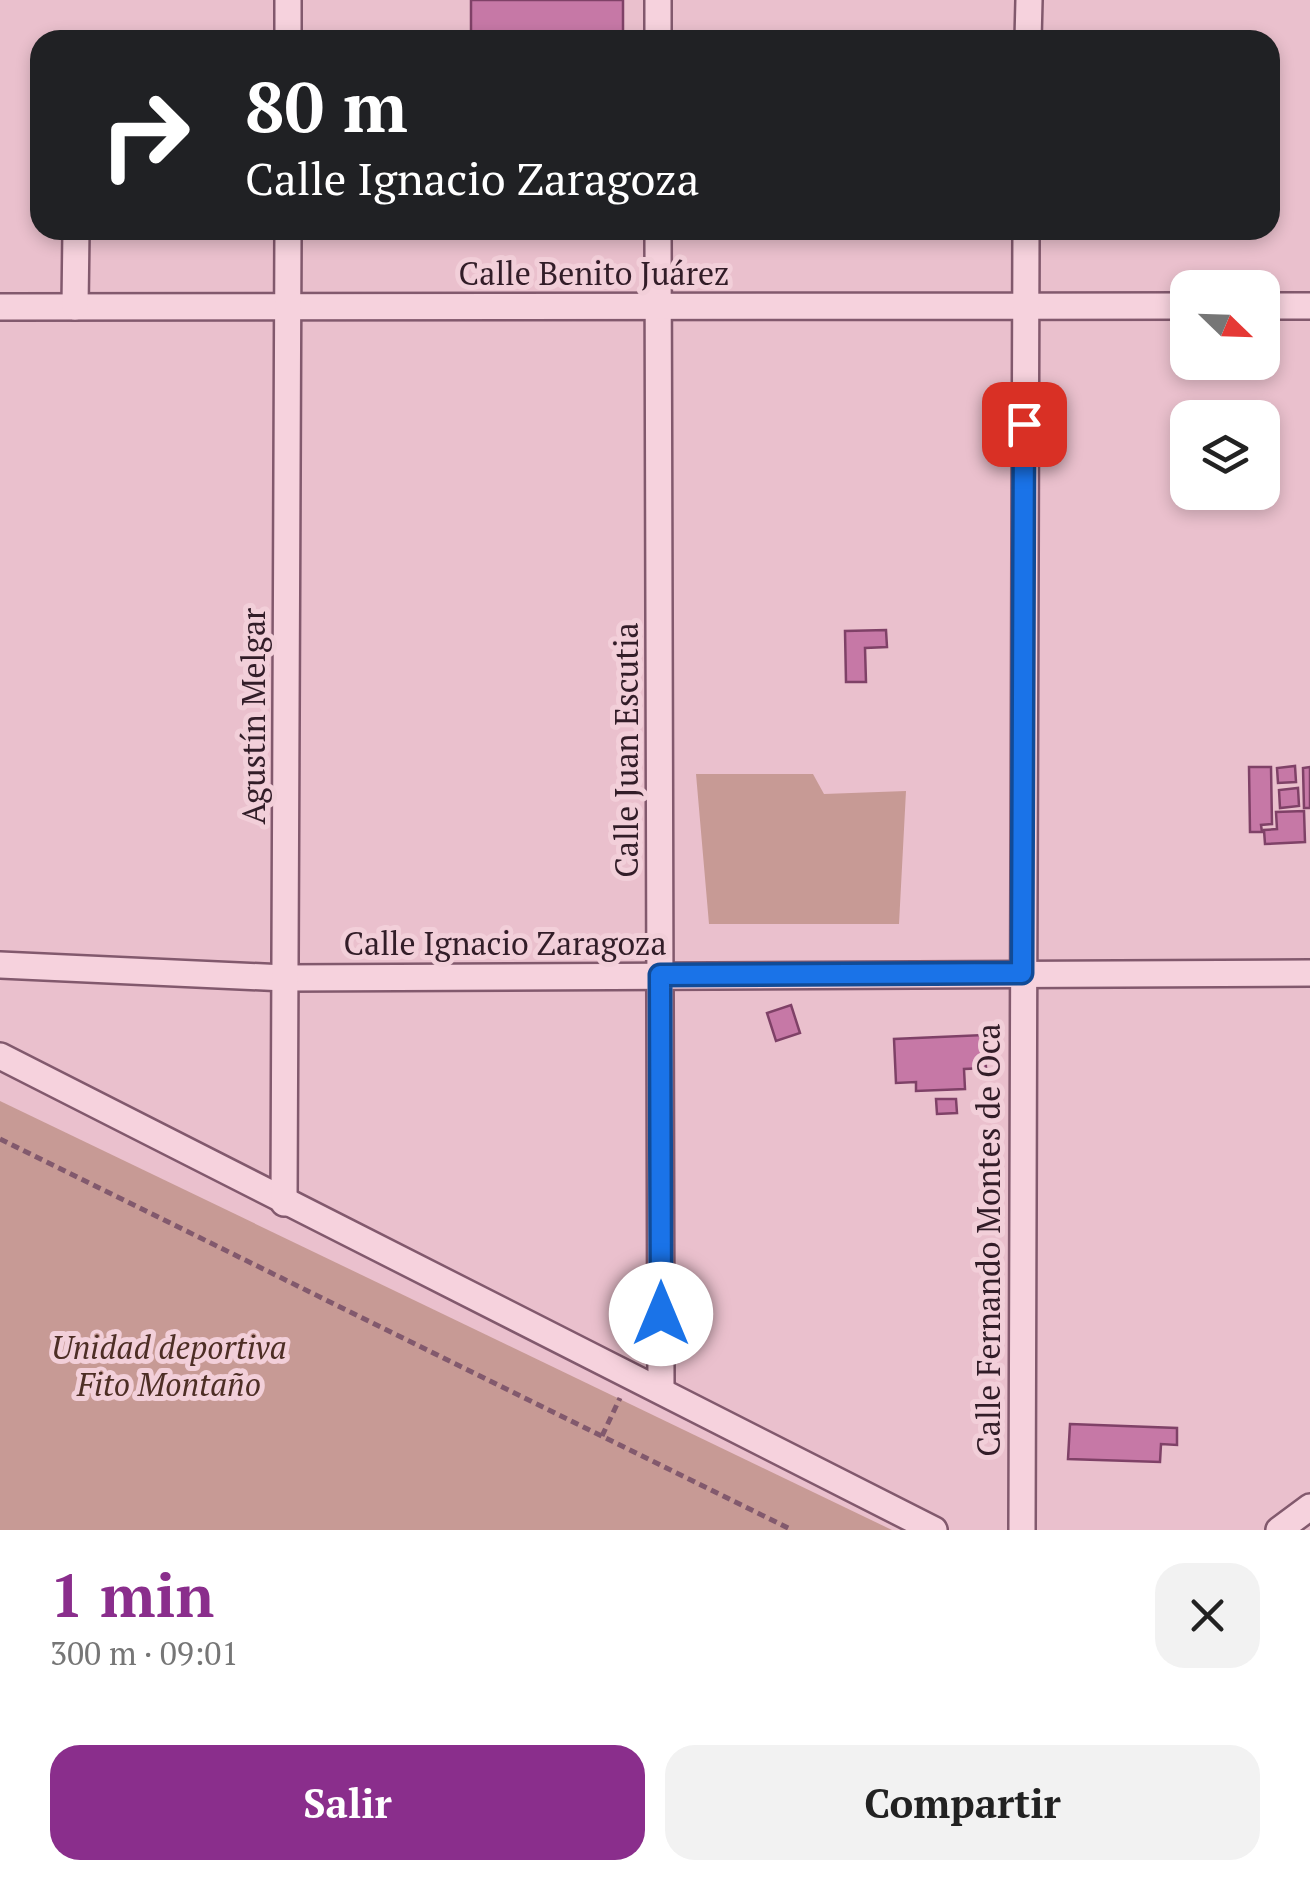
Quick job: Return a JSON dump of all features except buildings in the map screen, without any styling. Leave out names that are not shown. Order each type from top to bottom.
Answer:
[{"type":"street","points":[[288,0],[288,30]]},
{"type":"street","points":[[658,0],[658,30]]},
{"type":"street","points":[[1028,30],[1029,0]]},
{"type":"street","points":[[74,306],[76,240]]},
{"type":"street","name":"Agustín Melgar","points":[[284,1203],[288,240]]},
{"type":"street","name":"Calle Juan Escutia","points":[[658,240],[662,1390]]},
{"type":"street","name":"Calle Fernando Montes de Oca","points":[[1022,1530],[1026,240]]},
{"type":"street","name":"Calle Benito Juárez","points":[[0,306],[1170,306]]},
{"type":"street","points":[[1280,306],[1310,306]]},
{"type":"street","name":"Calle Ignacio Zaragoza","points":[[0,965],[285,978],[1310,973]]},
{"type":"street","points":[[0,1056],[934,1530]]},
{"type":"street","points":[[1279,1530],[1310,1507]]},
{"type":"path","points":[[0,1138],[792,1530]]},
{"type":"path","points":[[602,1436],[632,1375]]},
{"type":"green space","points":[[696,774],[813,774],[824,794],[906,791],[899,924],[709,924]]},
{"type":"green space","name":"Unidad deportiva Fito Montaño","points":[[0,1101],[892,1530],[0,1530]]},
{"type":"route","points":[[661,1314],[660,975],[1022,973],[1024,424]]}]
